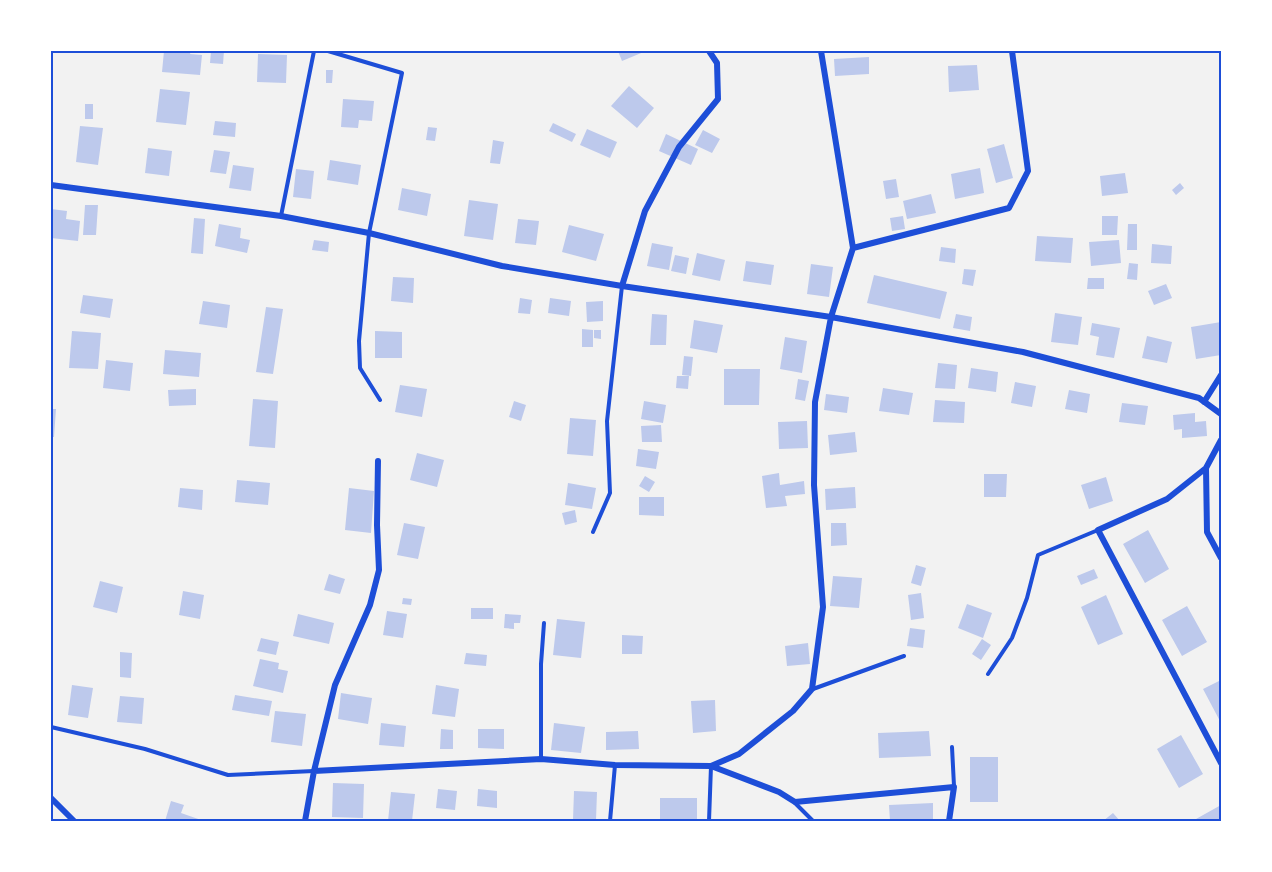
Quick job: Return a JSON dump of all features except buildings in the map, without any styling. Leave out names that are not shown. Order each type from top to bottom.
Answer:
[{"type":"street","points":[[622,286],[645,211],[679,147],[718,99],[717,63],[709,51]]},
{"type":"street","points":[[711,766],[739,754],[793,711],[812,689],[822,607],[814,485],[814,402],[831,317],[853,248],[821,51]]},
{"type":"street","points":[[853,248],[1009,208],[1028,171],[1012,51]]},
{"type":"street","points":[[51,184],[281,216],[369,233],[502,266],[831,317],[1023,352],[1199,398],[1221,414]]},
{"type":"street","points":[[1204,402],[1221,375]]},
{"type":"street","points":[[1221,440],[1206,468],[1167,499],[1098,530],[1221,763]]},
{"type":"street","points":[[305,821],[314,771],[335,685],[370,605],[379,570],[378,461]]},
{"type":"street","points":[[1206,468],[1207,532],[1221,558]]},
{"type":"street","points":[[314,771],[541,759],[615,765],[711,766],[779,792],[795,802],[954,787],[950,821]]},
{"type":"street","points":[[51,798],[74,821]]},
{"type":"lane","points":[[281,216],[314,51]]},
{"type":"lane","points":[[328,51],[402,73],[369,233],[359,341],[360,368],[380,400]]},
{"type":"lane","points":[[593,532],[610,493],[607,421],[622,286]]},
{"type":"lane","points":[[988,674],[1012,638],[1027,598],[1038,555],[1098,530]]},
{"type":"lane","points":[[541,759],[541,663],[544,623]]},
{"type":"lane","points":[[812,689],[904,656]]},
{"type":"lane","points":[[51,727],[145,749],[228,775],[314,771]]},
{"type":"lane","points":[[952,747],[954,787]]},
{"type":"lane","points":[[610,821],[615,765]]},
{"type":"lane","points":[[708,821],[711,766]]},
{"type":"lane","points":[[795,802],[813,821]]}]
